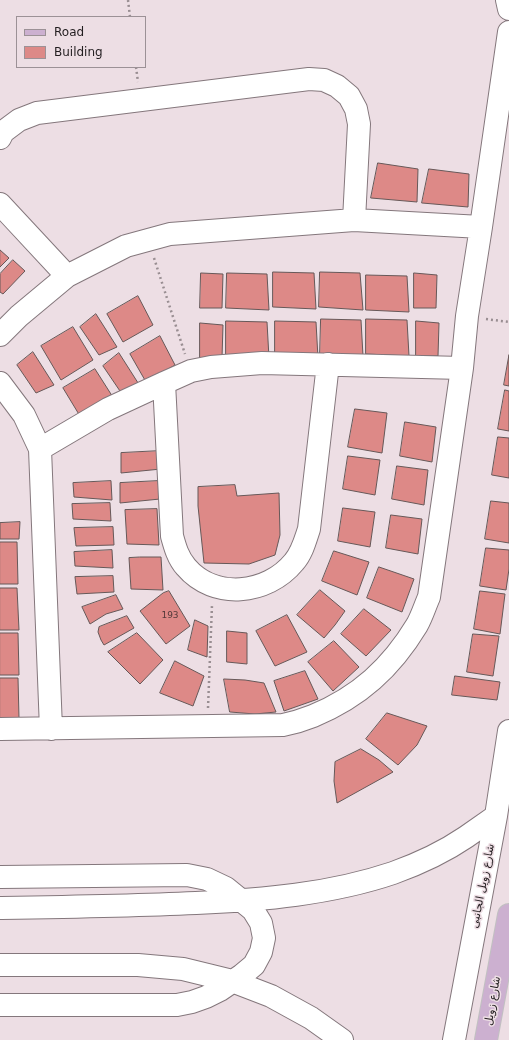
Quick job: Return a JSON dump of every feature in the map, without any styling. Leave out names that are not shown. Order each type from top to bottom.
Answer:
[{"type":"main road","name":"شارع زويل","points":[[486,1040],[509,915]]},
{"type":"street","points":[[507,0],[509,9]]},
{"type":"street","points":[[0,729],[283,725],[311,717],[337,705],[362,689],[384,670],[402,648],[418,623],[429,597],[462,368],[467,316],[509,32]]},
{"type":"street","points":[[0,138],[4,132],[19,120],[37,113],[309,80],[324,80],[338,86],[349,96],[356,109],[359,124],[354,220]]},
{"type":"street","points":[[0,204],[67,276]]},
{"type":"street","points":[[0,335],[19,316],[67,276],[126,246],[170,234],[354,220],[481,227]]},
{"type":"street","points":[[40,449],[108,409],[191,371],[211,367],[262,363],[462,368]]},
{"type":"street","points":[[164,383],[172,536],[176,552],[185,566],[198,578],[213,585],[231,589],[248,589],[266,584],[282,575],[294,562],[304,546],[309,529],[328,364]]},
{"type":"street","points":[[0,383],[24,415],[40,449],[51,729]]},
{"type":"street","name":"شارع زويل الجانبى","points":[[454,1040],[496,816],[509,731]]},
{"type":"street","points":[[0,908],[158,905],[242,901],[347,885],[393,872],[430,857],[465,838],[496,816]]},
{"type":"street","points":[[0,877],[187,875],[207,879],[226,888],[253,910],[261,923],[264,938],[261,952],[254,966],[232,982],[206,997],[192,1002],[177,1004],[0,1005]]},
{"type":"street","points":[[0,965],[138,965],[184,969],[232,982],[271,996],[311,1018],[342,1040]]},
{"type":"path","points":[[128,0],[130,16]]},
{"type":"path","points":[[148,240],[191,371]]},
{"type":"path","points":[[207,726],[213,585]]},
{"type":"building","points":[[378,163],[418,169],[417,202],[371,198]]},
{"type":"building","points":[[429,169],[469,174],[468,207],[422,203]]},
{"type":"building","points":[[0,250],[9,258],[0,267]]},
{"type":"building","points":[[13,260],[25,271],[3,294],[0,292],[0,274]]},
{"type":"building","points":[[273,272],[314,273],[316,309],[273,307]]},
{"type":"building","points":[[320,272],[360,273],[363,310],[319,307]]},
{"type":"building","points":[[201,273],[223,274],[222,308],[200,308]]},
{"type":"building","points":[[227,273],[267,274],[269,310],[226,308]]},
{"type":"building","points":[[414,273],[437,275],[436,308],[414,308]]},
{"type":"building","points":[[366,275],[407,276],[409,312],[366,310]]},
{"type":"building","points":[[138,296],[153,325],[123,342],[107,314]]},
{"type":"building","points":[[96,314],[117,347],[99,355],[80,327]]},
{"type":"building","points":[[321,319],[361,320],[363,356],[320,354]]},
{"type":"building","points":[[366,319],[407,320],[409,356],[366,354]]},
{"type":"building","points":[[226,321],[267,322],[269,358],[226,356]]},
{"type":"building","points":[[275,321],[316,322],[318,358],[275,356]]},
{"type":"building","points":[[416,321],[439,323],[438,356],[416,356]]},
{"type":"building","points":[[200,323],[223,325],[222,358],[200,358]]},
{"type":"building","points":[[73,327],[93,360],[61,380],[41,346]]},
{"type":"building","points":[[160,336],[175,365],[146,382],[130,354]]},
{"type":"building","points":[[33,352],[54,385],[36,393],[17,365]]},
{"type":"building","points":[[119,353],[140,386],[122,394],[103,366]]},
{"type":"building","points":[[509,355],[509,386],[504,385]]},
{"type":"building","points":[[95,369],[116,402],[83,421],[63,388]]},
{"type":"building","points":[[505,390],[509,391],[509,431],[498,429]]},
{"type":"building","points":[[355,409],[387,413],[382,453],[348,447]]},
{"type":"building","points":[[405,422],[436,427],[432,462],[400,456]]},
{"type":"building","points":[[498,437],[509,438],[509,478],[492,475]]},
{"type":"building","points":[[160,451],[161,469],[121,473],[121,453]]},
{"type":"building","points":[[348,456],[380,460],[375,495],[343,489]]},
{"type":"building","points":[[397,466],[428,470],[424,505],[392,499]]},
{"type":"building","points":[[111,481],[112,500],[74,497],[73,483]]},
{"type":"building","points":[[158,481],[160,499],[120,503],[120,483]]},
{"type":"building","points":[[235,485],[237,496],[279,493],[280,535],[275,555],[249,564],[204,563],[198,506],[198,487]]},
{"type":"building","points":[[491,501],[509,503],[509,543],[485,539]]},
{"type":"building","points":[[110,503],[111,521],[73,519],[72,504]]},
{"type":"building","points":[[343,508],[375,512],[370,547],[338,541]]},
{"type":"building","points":[[157,509],[159,545],[127,544],[125,510]]},
{"type":"building","points":[[391,515],[422,519],[418,554],[386,548]]},
{"type":"building","points":[[20,522],[19,539],[0,539],[0,523]]},
{"type":"building","points":[[113,527],[114,545],[76,546],[74,528]]},
{"type":"building","points":[[0,542],[17,542],[18,584],[0,584]]},
{"type":"building","points":[[486,548],[509,550],[509,569],[506,590],[480,586]]},
{"type":"building","points":[[112,550],[113,568],[75,566],[74,552]]},
{"type":"building","points":[[334,551],[369,562],[357,595],[322,581]]},
{"type":"building","points":[[161,557],[163,590],[131,589],[129,558]]},
{"type":"building","points":[[379,567],[414,579],[402,612],[367,598]]},
{"type":"building","points":[[113,576],[114,592],[77,594],[75,577]]},
{"type":"building","points":[[0,588],[17,588],[19,630],[0,630]]},
{"type":"building","points":[[320,590],[345,611],[324,638],[297,615]]},
{"type":"building","points":[[169,591],[190,626],[166,644],[140,611],[163,593]]},
{"type":"building","points":[[480,591],[505,594],[500,634],[474,629]]},
{"type":"building","points":[[116,595],[123,609],[106,614],[90,624],[82,607]]},
{"type":"building","points":[[364,609],[391,630],[366,656],[341,634]]},
{"type":"building","points":[[287,615],[307,652],[275,666],[256,631]]},
{"type":"building","points":[[127,616],[134,628],[104,645],[98,632],[99,627]]},
{"type":"building","points":[[195,620],[208,626],[207,657],[188,650]]},
{"type":"building","points":[[227,631],[247,633],[247,664],[227,662]]},
{"type":"building","points":[[0,633],[18,633],[19,675],[0,675]]},
{"type":"building","points":[[137,633],[163,660],[140,684],[108,652]]},
{"type":"building","points":[[473,634],[499,636],[493,676],[467,672]]},
{"type":"building","points":[[334,641],[359,667],[333,691],[308,662]]},
{"type":"building","points":[[175,661],[204,676],[193,706],[160,693]]},
{"type":"building","points":[[305,671],[318,699],[284,711],[274,681]]},
{"type":"building","points":[[455,676],[500,682],[497,700],[452,695]]},
{"type":"building","points":[[0,678],[18,678],[19,718],[0,719]]},
{"type":"building","points":[[224,679],[264,683],[276,712],[255,714],[230,712]]},
{"type":"building","points":[[387,713],[427,726],[417,745],[398,765],[366,739]]},
{"type":"building","points":[[361,749],[379,760],[393,772],[337,803],[334,781],[335,762]]}]
